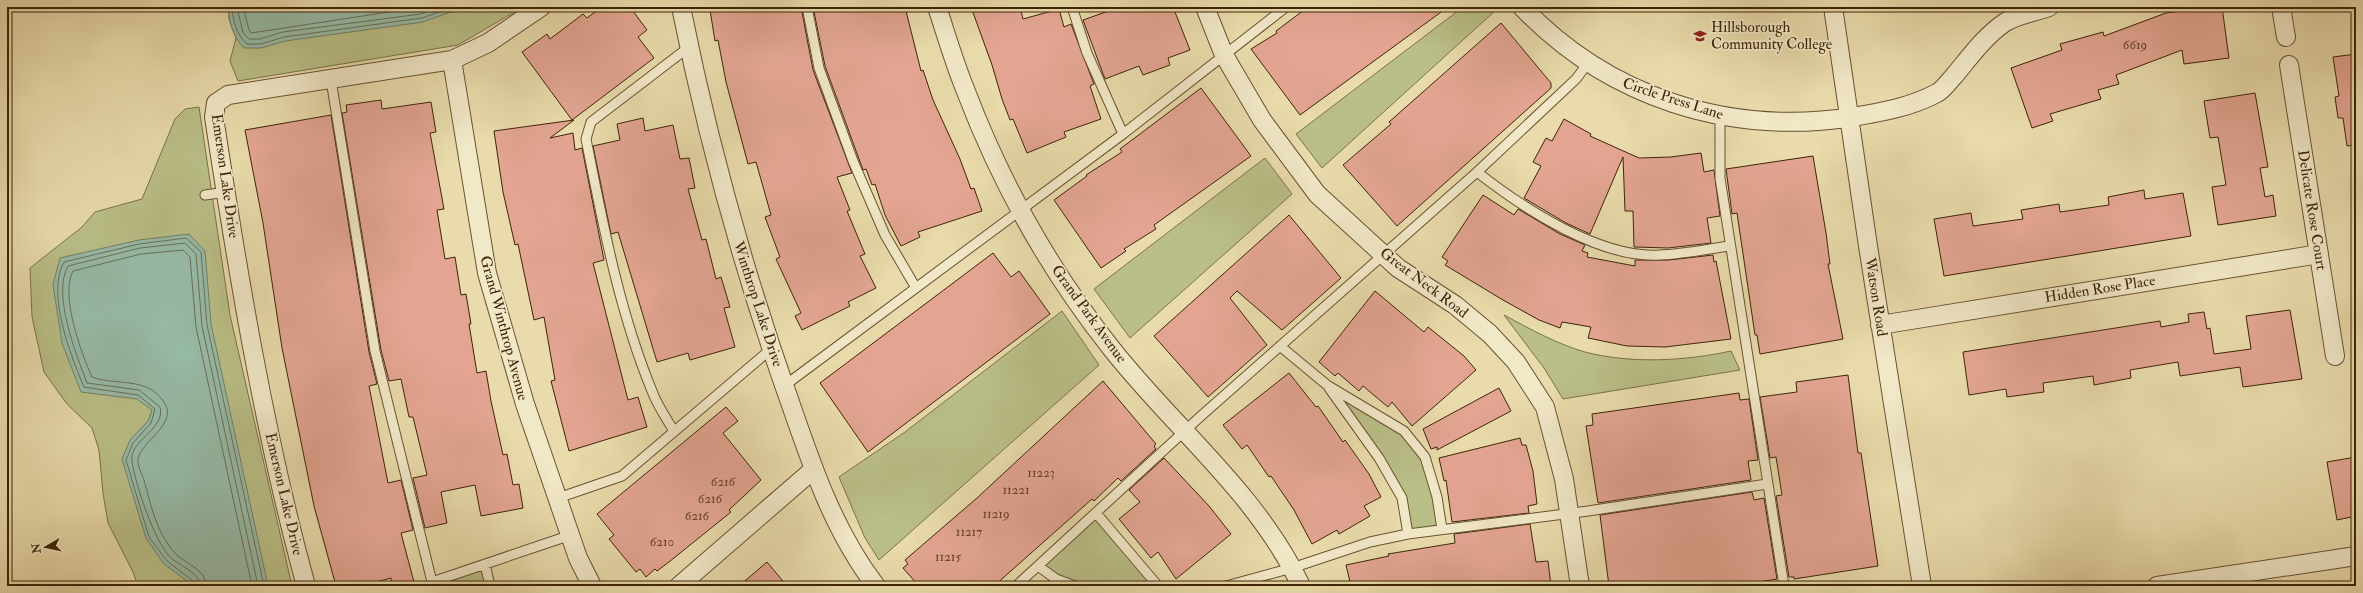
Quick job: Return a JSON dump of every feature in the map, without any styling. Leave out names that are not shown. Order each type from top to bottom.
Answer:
[{"type":"street","name":"Emerson Lake Drive","points":[[306,586],[292,535],[267,417],[226,192],[214,117],[216,103],[228,95],[452,60],[488,43],[541,7]]},
{"type":"street","name":"Winthrop Lake Drive","points":[[681,7],[689,47],[734,229],[771,349],[814,469],[844,539],[876,586]]},
{"type":"street","name":"Grand Park Avenue","points":[[937,7],[965,89],[1003,178],[1056,270],[1111,348],[1250,506],[1292,568],[1301,586]]},
{"type":"street","name":"Great Neck Road","points":[[1205,7],[1224,55],[1262,120],[1317,194],[1398,268],[1454,304],[1490,334],[1516,362],[1545,407],[1564,479],[1580,586]]},
{"type":"street","name":"Circle Press Lane","points":[[1522,7],[1546,31],[1588,63],[1620,82],[1669,101],[1720,116],[1769,122],[1829,121],[1912,105],[1939,92],[1983,42],[2004,15]]},
{"type":"street","name":"Watson Road","points":[[1833,7],[1880,325],[1922,586]]},
{"type":"street","points":[[2004,15],[2049,7]]},
{"type":"street","points":[[2281,7],[2286,37]]},
{"type":"street","name":"Grand Winthrop Avenue","points":[[452,60],[487,272],[525,404],[578,558],[592,586]]},
{"type":"street","name":"Delicate Rose Court","points":[[2289,65],[2335,356]]},
{"type":"street","name":"Hidden Rose Place","points":[[1880,325],[2319,254]]},
{"type":"street","points":[[679,586],[814,469]]},
{"type":"street","points":[[2157,586],[2356,556]]},
{"type":"lane","points":[[807,7],[819,68],[853,161],[885,235],[916,288]]},
{"type":"lane","points":[[1072,7],[1087,53],[1123,134]]},
{"type":"lane","points":[[784,386],[1123,134],[1286,7]]},
{"type":"lane","points":[[674,431],[652,392],[627,316],[606,242],[586,139],[591,122],[689,47]]},
{"type":"lane","points":[[1016,586],[1184,431],[1383,254],[1478,172],[1576,79],[1588,63]]},
{"type":"lane","points":[[331,80],[375,351],[432,584],[485,564],[571,535]]},
{"type":"lane","points":[[1720,116],[1720,178],[1784,586]]},
{"type":"lane","points":[[1478,172],[1512,200],[1576,235],[1611,250],[1659,256],[1730,246]]},
{"type":"lane","points":[[205,195],[226,192]]},
{"type":"lane","points":[[1280,346],[1327,385],[1404,431],[1425,457],[1437,497],[1442,529]]},
{"type":"lane","points":[[558,498],[622,476],[771,349]]},
{"type":"lane","points":[[1327,385],[1379,458],[1402,498],[1408,534]]},
{"type":"lane","points":[[1226,586],[1292,568],[1370,542],[1408,534],[1569,513],[1768,484]]},
{"type":"lane","points":[[1096,513],[1158,586]]},
{"type":"lane","points":[[485,564],[490,586]]},
{"type":"lane","points":[[1038,566],[1056,579],[1075,586]]},
{"type":"green space","points":[[228,7],[523,7],[458,45],[238,81],[230,61],[236,38],[229,19]]},
{"type":"green space","points":[[1463,7],[1494,7],[1496,10],[1322,168],[1296,134]]},
{"type":"green space","points":[[199,107],[230,315],[292,586],[138,586],[133,572],[108,523],[103,493],[99,450],[92,428],[67,404],[44,372],[32,317],[30,268],[82,227],[95,212],[142,199],[175,119],[185,109]]},
{"type":"green space","points":[[1265,158],[1292,194],[1130,338],[1094,289]]},
{"type":"green space","points":[[1062,311],[1099,365],[879,560],[865,538],[839,477],[905,432]]},
{"type":"green space","points":[[1504,315],[1534,331],[1585,352],[1603,356],[1639,360],[1658,360],[1695,357],[1731,351],[1740,370],[1563,399],[1544,368]]},
{"type":"green space","points":[[1327,385],[1404,431],[1425,457],[1442,529],[1408,534],[1402,498]]},
{"type":"green space","points":[[1096,513],[1158,586],[1075,586],[1038,566]]},
{"type":"green space","points":[[485,564],[490,586],[433,586]]},
{"type":"water","points":[[228,7],[464,7],[423,22],[285,41],[261,48],[244,48],[232,29]]},
{"type":"water","points":[[189,234],[205,251],[211,324],[268,586],[191,586],[191,584],[164,564],[146,538],[122,459],[130,440],[148,421],[152,410],[137,399],[81,392],[62,343],[53,285],[60,258],[139,240]]},
{"type":"building","points":[[602,7],[630,7],[647,30],[638,37],[654,58],[572,120],[522,52],[547,34],[550,39],[583,14],[587,18]]},
{"type":"building","points":[[727,7],[801,7],[813,70],[852,173],[837,177],[850,210],[847,211],[865,254],[860,256],[876,288],[848,302],[850,306],[802,330],[795,316],[801,313],[776,259],[780,257],[765,217],[771,215],[756,162],[748,164],[726,82],[718,40],[715,41],[710,10]]},
{"type":"building","points":[[813,7],[905,7],[921,71],[923,70],[933,100],[960,159],[971,189],[974,188],[982,211],[918,232],[920,237],[901,246],[885,215],[875,184],[872,185],[866,169],[863,170],[825,66]]},
{"type":"building","points":[[971,7],[1020,7],[1023,19],[1059,9],[1064,27],[1071,24],[1094,84],[1090,86],[1101,119],[1064,132],[1066,137],[1027,153],[1013,119],[1010,120]]},
{"type":"building","points":[[1120,7],[1173,7],[1190,50],[1168,58],[1170,65],[1143,75],[1139,66],[1105,79],[1083,20]]},
{"type":"building","points":[[1308,7],[1448,7],[1300,115],[1251,49],[1277,33],[1276,31]]},
{"type":"building","points":[[2207,7],[2222,7],[2229,58],[2184,64],[2182,50],[2116,75],[2119,84],[2098,90],[2101,99],[2050,114],[2053,121],[2032,128],[2011,68],[2062,50],[2060,44],[2103,32],[2104,36],[2166,13]]},
{"type":"building","points":[[1501,23],[1551,83],[1551,88],[1397,226],[1343,165],[1391,124],[1389,122]]},
{"type":"building","points":[[2356,54],[2356,145],[2347,146],[2343,118],[2338,118],[2335,97],[2339,96],[2333,57]]},
{"type":"building","points":[[1201,88],[1251,156],[1154,225],[1156,229],[1124,249],[1126,251],[1101,268],[1054,200],[1087,176],[1086,175],[1122,152],[1120,149]]},
{"type":"building","points":[[2255,93],[2268,167],[2260,168],[2265,197],[2273,195],[2276,216],[2218,225],[2212,187],[2226,185],[2218,137],[2210,138],[2204,101]]},
{"type":"building","points":[[381,100],[382,109],[431,102],[436,132],[430,133],[444,209],[437,210],[445,259],[455,257],[461,295],[466,294],[477,373],[486,371],[503,455],[507,454],[513,485],[519,484],[523,508],[481,516],[475,485],[441,492],[447,523],[425,528],[413,478],[427,475],[413,417],[409,417],[401,379],[389,381],[381,350],[342,113],[347,112],[346,105]]},
{"type":"building","points":[[331,115],[369,352],[377,384],[369,386],[388,483],[401,480],[413,530],[401,533],[415,586],[392,586],[391,578],[361,586],[336,586],[314,506],[282,348],[263,223],[245,130]]},
{"type":"building","points":[[643,118],[645,131],[673,125],[680,159],[689,158],[695,188],[688,189],[702,240],[706,239],[716,279],[721,277],[730,307],[724,308],[735,347],[690,360],[688,353],[657,362],[618,232],[611,234],[593,146],[620,140],[617,124]]},
{"type":"building","points":[[1564,119],[1591,134],[1590,136],[1639,158],[1671,157],[1701,153],[1704,172],[1714,170],[1720,216],[1707,218],[1711,243],[1668,248],[1634,247],[1633,211],[1625,211],[1623,157],[1590,234],[1566,223],[1524,198],[1541,166],[1533,162],[1546,138],[1552,141]]},
{"type":"building","points":[[574,120],[550,138],[573,133],[575,150],[582,148],[604,260],[593,263],[628,400],[638,397],[647,427],[569,451],[551,381],[555,380],[544,317],[534,320],[518,244],[515,245],[503,192],[494,131]]},
{"type":"building","points":[[1813,156],[1826,233],[1830,264],[1828,264],[1843,339],[1760,354],[1757,335],[1755,335],[1737,213],[1732,214],[1726,169]]},
{"type":"building","points":[[2144,190],[2145,199],[2183,193],[2191,236],[1944,276],[1934,219],[1971,213],[1973,226],[2023,219],[2021,210],[2059,204],[2060,212],[2109,205],[2108,197]]},
{"type":"building","points":[[1483,195],[1514,215],[1518,209],[1560,234],[1585,245],[1582,251],[1588,253],[1587,257],[1635,266],[1635,260],[1669,260],[1713,255],[1714,262],[1716,261],[1731,339],[1665,347],[1627,346],[1588,338],[1591,327],[1562,322],[1560,328],[1539,320],[1503,300],[1445,265],[1448,261],[1442,257]]},
{"type":"building","points":[[1289,215],[1341,278],[1282,330],[1237,291],[1230,298],[1267,345],[1208,397],[1154,336]]},
{"type":"building","points":[[993,253],[1011,277],[1019,271],[1050,314],[868,452],[820,383]]},
{"type":"building","points":[[1375,291],[1424,332],[1428,327],[1464,356],[1476,370],[1412,426],[1392,402],[1388,407],[1363,386],[1359,391],[1338,373],[1335,376],[1319,362]]},
{"type":"building","points":[[2290,310],[2302,379],[2243,387],[2240,367],[2180,376],[2178,362],[2130,370],[2131,378],[2094,385],[2093,376],[2043,383],[2044,392],[2007,397],[2006,389],[1969,395],[1963,352],[2160,321],[2161,327],[2189,322],[2188,314],[2204,312],[2207,329],[2210,328],[2214,354],[2251,349],[2246,316]]},
{"type":"building","points":[[1289,373],[1316,407],[1318,406],[1343,442],[1345,440],[1369,474],[1381,497],[1364,506],[1370,516],[1339,534],[1337,530],[1312,544],[1294,510],[1271,476],[1269,477],[1247,445],[1242,449],[1223,425]]},
{"type":"building","points":[[1848,375],[1858,453],[1861,453],[1878,566],[1794,579],[1794,577],[1789,577],[1776,496],[1782,495],[1776,457],[1770,458],[1760,397],[1797,392],[1796,382]]},
{"type":"building","points":[[1103,381],[1156,444],[1154,446],[1156,449],[1121,481],[1118,478],[1094,501],[1092,499],[994,586],[919,586],[903,568],[908,564],[905,560],[977,498]]},
{"type":"building","points":[[1499,388],[1511,411],[1437,450],[1437,447],[1431,449],[1423,429]]},
{"type":"building","points":[[1739,393],[1740,400],[1749,399],[1758,460],[1748,461],[1751,480],[1598,503],[1586,426],[1593,425],[1592,414]]},
{"type":"building","points":[[726,407],[738,421],[723,433],[761,480],[729,510],[731,512],[657,571],[655,569],[646,577],[640,569],[636,572],[609,539],[614,535],[597,514]]},
{"type":"building","points":[[1520,438],[1522,445],[1526,445],[1533,471],[1537,504],[1528,506],[1529,513],[1452,522],[1446,480],[1444,481],[1439,458]]},
{"type":"building","points":[[2356,457],[2356,516],[2337,520],[2327,462]]},
{"type":"building","points":[[1164,458],[1209,506],[1231,534],[1176,579],[1158,552],[1151,558],[1119,519],[1140,502],[1129,490]]},
{"type":"building","points":[[1752,492],[1754,500],[1764,498],[1777,579],[1734,586],[1609,586],[1600,515]]},
{"type":"building","points":[[1530,524],[1536,562],[1548,561],[1551,586],[1351,586],[1346,565],[1389,556],[1388,554],[1455,543],[1454,534]]},
{"type":"building","points":[[767,562],[787,586],[739,586]]},
{"type":"place","name":"Hillsborough Community College","points":[[1700,36]]}]
